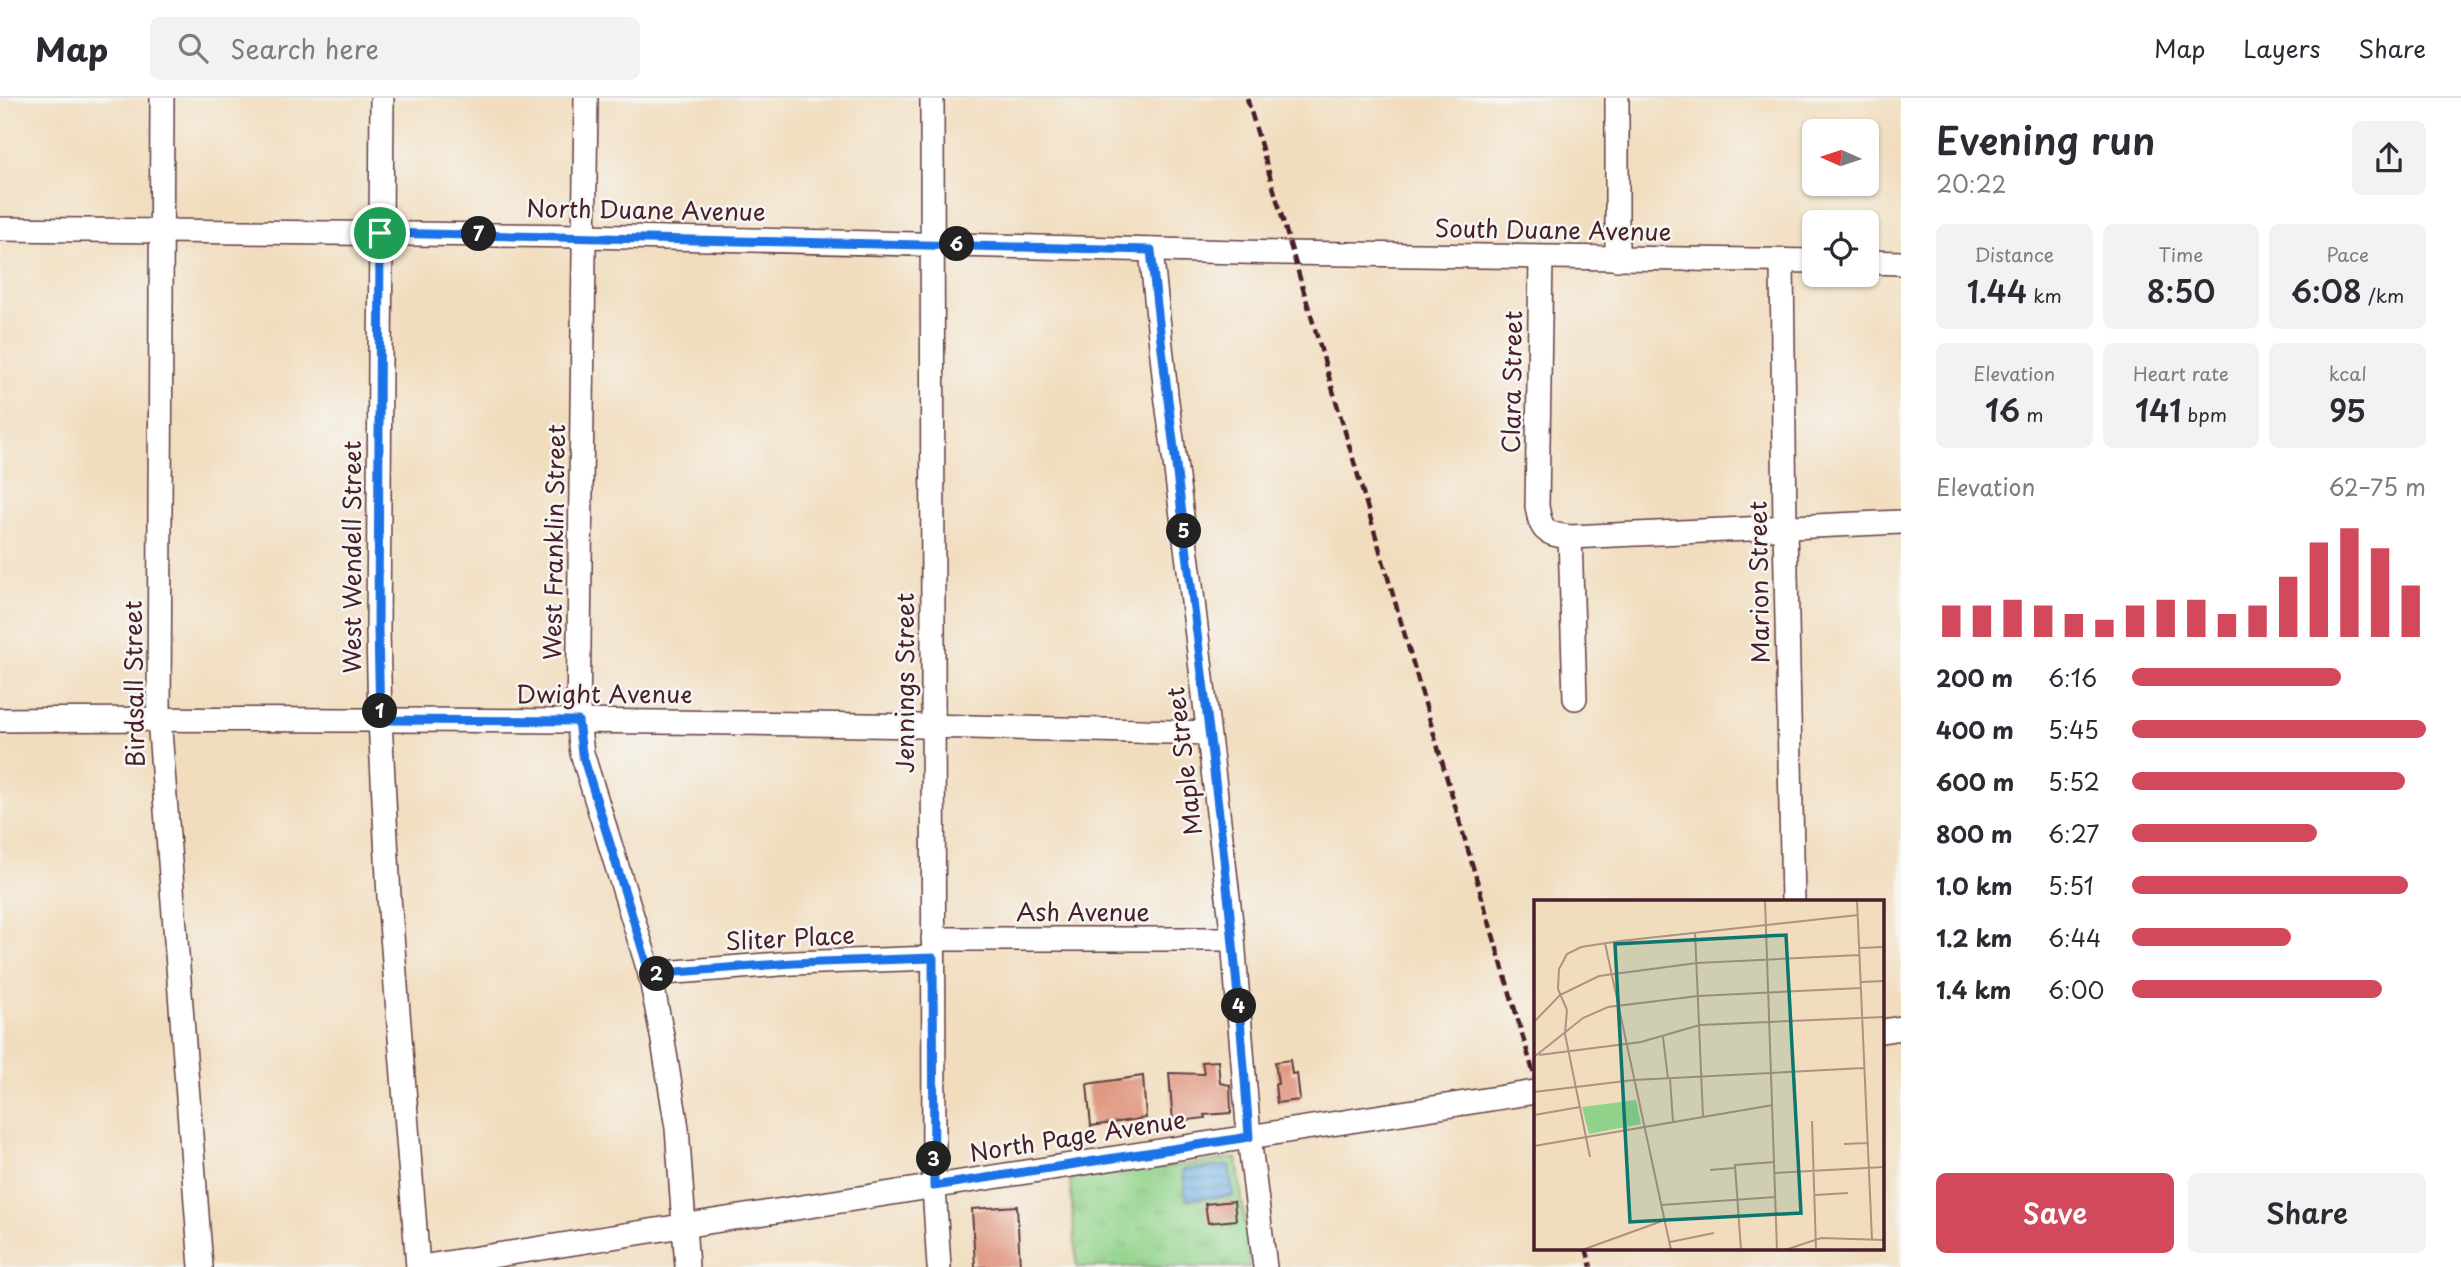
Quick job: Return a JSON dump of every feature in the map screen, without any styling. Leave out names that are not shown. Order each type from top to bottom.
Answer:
[{"type":"street","name":"Birdsall Street","points":[[162,98],[159,718],[201,1267]]},
{"type":"street","name":"West Wendell Street","points":[[382,98],[378,630],[380,720],[389,897],[419,1267]]},
{"type":"street","name":"West Franklin Street","points":[[586,98],[578,721],[582,753],[650,974],[677,1128],[687,1267]]},
{"type":"street","name":"Jennings Street","points":[[932,98],[934,1186],[939,1267]]},
{"type":"street","points":[[1617,98],[1617,258]]},
{"type":"street","name":"North Duane Avenue","points":[[0,229],[584,236],[1292,253]]},
{"type":"street","name":"Maple Street","points":[[1151,250],[1166,394],[1233,939],[1249,1137],[1265,1267]]},
{"type":"street","name":"South Duane Avenue","points":[[1292,253],[1802,261]]},
{"type":"street","name":"Clara Street","points":[[1541,258],[1537,506],[1540,523],[1545,530],[1570,537]]},
{"type":"street","name":"Marion Street","points":[[1782,261],[1784,527],[1793,900]]},
{"type":"street","points":[[1879,262],[1901,263]]},
{"type":"street","points":[[1575,698],[1570,537],[1901,522]]},
{"type":"street","name":"Dwight Avenue","points":[[0,720],[159,718],[578,721],[932,725],[1208,733]]},
{"type":"street","name":"Ash Avenue","points":[[933,948],[1233,939]]},
{"type":"street","name":"Sliter Place","points":[[650,974],[793,963],[933,948]]},
{"type":"street","name":"North Page Avenue","points":[[419,1267],[1534,1092]]},
{"type":"green space","points":[[1237,1158],[1250,1267],[1077,1267],[1070,1179]]},
{"type":"water","points":[[1229,1165],[1233,1196],[1186,1200],[1183,1170]]},
{"type":"building","points":[[1290,1060],[1292,1074],[1297,1073],[1300,1100],[1277,1103],[1275,1062]]},
{"type":"building","points":[[1218,1061],[1220,1083],[1230,1085],[1231,1113],[1204,1115],[1205,1118],[1173,1122],[1169,1073],[1204,1074],[1202,1062]]},
{"type":"building","points":[[1143,1076],[1146,1118],[1091,1126],[1087,1084]]},
{"type":"building","points":[[1234,1201],[1236,1220],[1208,1223],[1205,1204]]},
{"type":"building","points":[[1017,1206],[1020,1267],[975,1267],[972,1209]]},
{"type":"railway","points":[[1247,98],[1534,1075]]},
{"type":"railway","points":[[1587,1250],[1591,1267]]},
{"type":"route","points":[[380,233],[845,241],[1151,250],[1166,394],[1233,939],[1249,1137],[934,1186],[933,958],[793,963],[650,974],[582,753],[578,721],[380,720],[380,233]]}]
